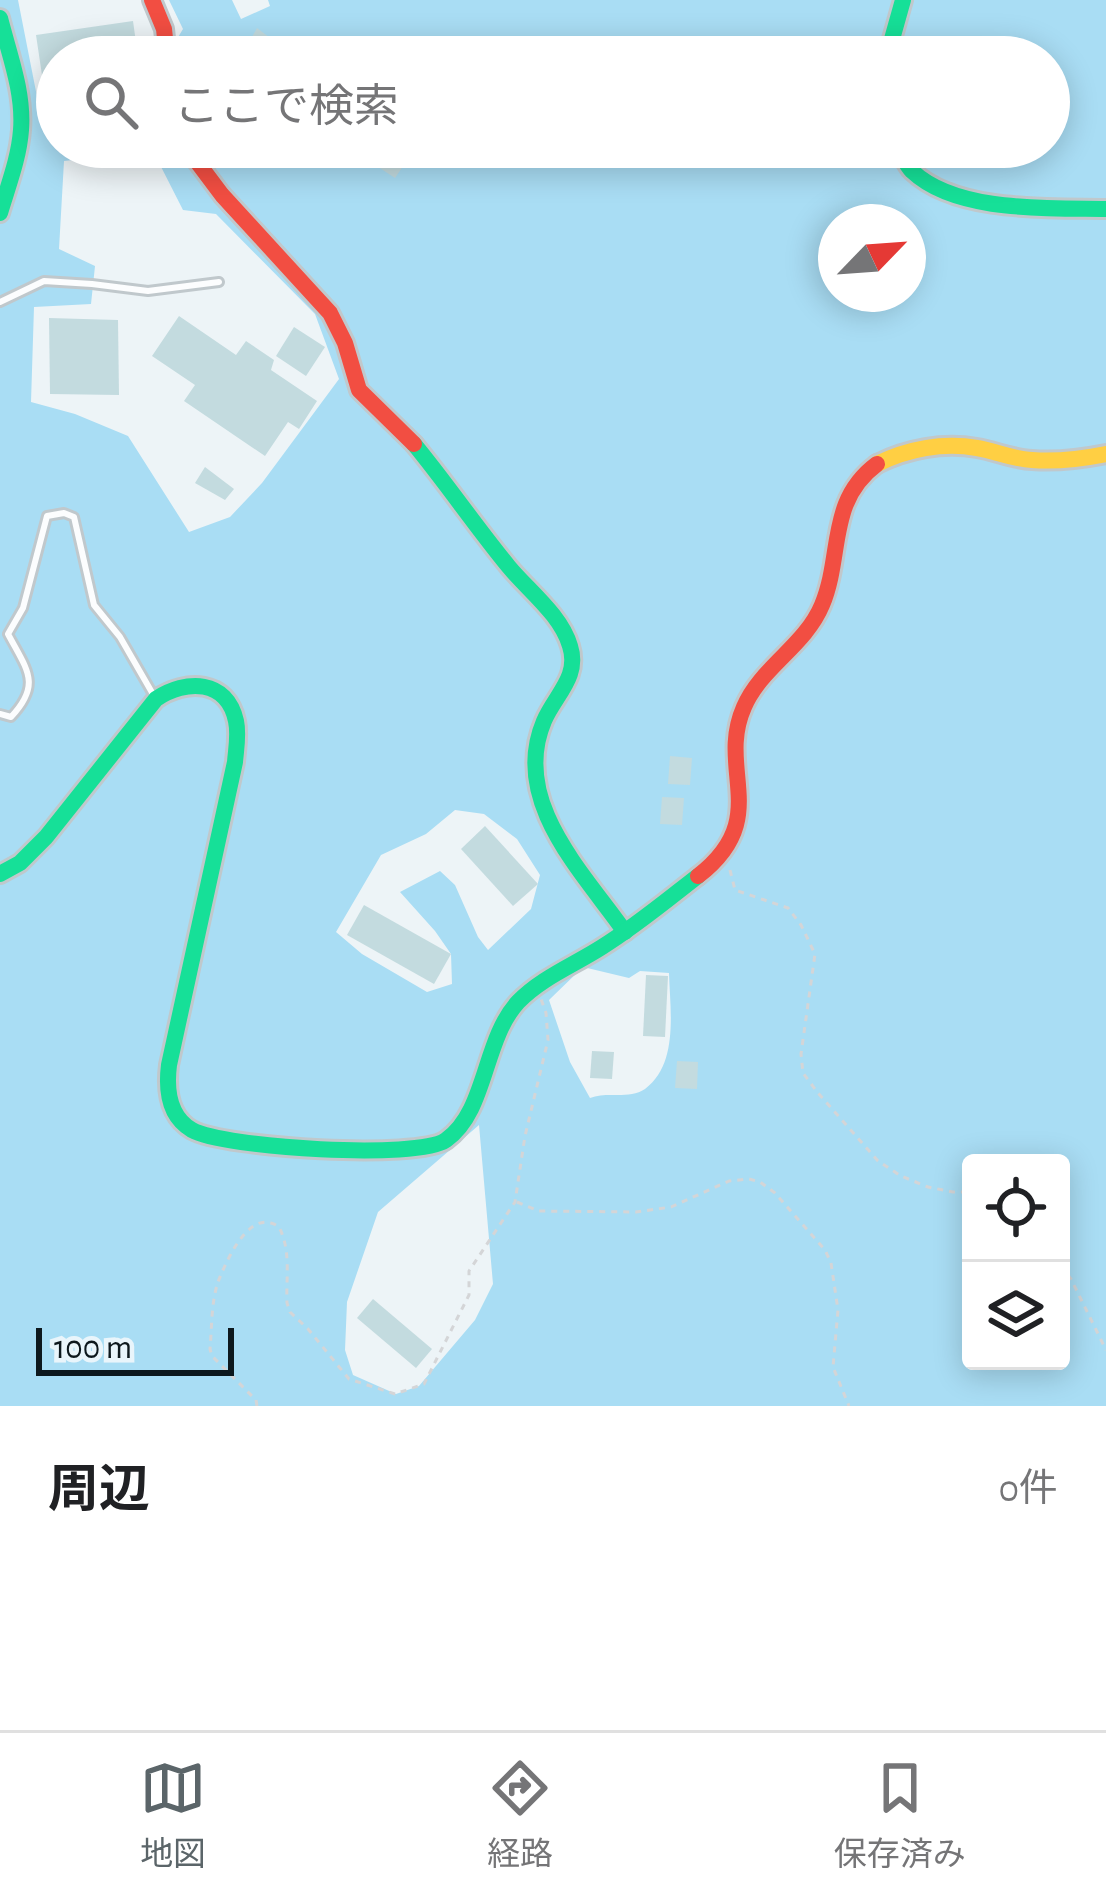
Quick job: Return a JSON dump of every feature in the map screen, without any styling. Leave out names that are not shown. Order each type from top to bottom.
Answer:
[{"type":"main road","points":[[152,0],[165,36]]},
{"type":"main road","points":[[893,36],[903,0]]},
{"type":"main road","points":[[0,18],[20,101],[21,126],[0,213]]},
{"type":"main road","points":[[202,168],[330,313],[349,353],[358,389],[398,425],[496,553],[567,635],[573,674],[539,734],[536,784],[549,824],[625,932]]},
{"type":"main road","points":[[909,168],[918,178],[963,198],[1106,209]]},
{"type":"main road","points":[[0,874],[46,837],[155,699],[168,689],[202,683],[224,697],[238,730],[166,1088],[170,1108],[190,1129],[211,1139],[416,1150],[437,1145],[452,1137],[467,1115],[495,1035],[512,1007],[537,986],[625,932],[725,852],[740,807],[737,758],[744,704],[814,619],[823,602],[846,504],[869,469],[891,457],[935,446],[974,447],[1014,458],[1052,461],[1106,454]]},
{"type":"lane","points":[[0,302],[44,281],[148,291],[219,282]]},
{"type":"lane","points":[[0,714],[10,717],[25,703],[32,685],[8,634],[23,608],[47,516],[64,513],[74,517],[94,605],[120,637],[155,699]]},
{"type":"path","points":[[725,852],[735,890],[788,908],[815,954],[801,1054],[803,1073],[878,1161],[928,1187],[962,1191]]},
{"type":"path","points":[[257,1406],[209,1349],[219,1280],[241,1238],[259,1223],[270,1222],[285,1240],[290,1312],[349,1379],[395,1394],[424,1384],[469,1294],[469,1271],[515,1202],[548,1040],[537,986]]},
{"type":"path","points":[[515,1202],[539,1211],[636,1212],[671,1207],[729,1181],[748,1178],[760,1182],[825,1250],[831,1263],[838,1310],[833,1367],[849,1406]]},
{"type":"path","points":[[1070,1281],[1106,1350]]},
{"type":"shaded area","points":[[0,0],[18,0],[36,92],[36,168],[64,168],[59,249],[95,266],[91,304],[34,307],[31,402],[128,436],[189,532],[230,517],[262,483],[339,379],[315,314],[216,214],[183,210],[162,168],[1070,168],[1070,36],[179,36],[183,29],[169,0],[232,0],[241,19],[270,6],[268,0],[1106,0],[1106,1406],[0,1406]],"holes":[[[455,810],[484,814],[517,839],[540,875],[531,909],[488,950],[455,885],[440,871],[400,892],[451,954],[452,984],[427,992],[362,954],[336,932],[381,855],[426,834]],[[583,967],[629,978],[640,971],[669,973],[668,1051],[656,1078],[645,1089],[590,1098],[570,1062],[549,1000]],[[479,1125],[493,1284],[475,1320],[419,1386],[396,1394],[353,1375],[345,1350],[347,1302],[378,1212]]]},
{"type":"building","points":[[133,21],[135,36],[36,36]]},
{"type":"building","points":[[380,168],[402,168],[395,178]]},
{"type":"building","points":[[179,316],[236,355],[246,341],[274,360],[271,370],[317,401],[299,429],[288,422],[265,456],[184,401],[195,385],[152,356]]},
{"type":"building","points":[[49,318],[118,320],[119,395],[50,394]]},
{"type":"building","points":[[294,327],[325,347],[306,376],[276,356]]},
{"type":"building","points":[[205,467],[234,489],[225,500],[195,483]]},
{"type":"building","points":[[670,756],[692,758],[690,785],[668,784]]},
{"type":"building","points":[[662,797],[684,798],[682,825],[660,824]]},
{"type":"building","points":[[485,826],[538,884],[513,906],[461,849]]},
{"type":"building","points":[[364,905],[451,954],[434,984],[347,935]]},
{"type":"building","points":[[646,975],[668,976],[665,1037],[643,1036]]},
{"type":"building","points":[[592,1051],[614,1052],[612,1079],[590,1078]]},
{"type":"building","points":[[677,1061],[698,1062],[697,1089],[675,1088]]},
{"type":"building","points":[[373,1299],[432,1349],[416,1368],[357,1318]]},
{"type":"traffic: fast","points":[[893,36],[903,0]]},
{"type":"traffic: fast","points":[[0,18],[21,116],[18,151],[0,213]]},
{"type":"traffic: fast","points":[[910,168],[931,185],[978,201],[1032,208],[1106,209]]},
{"type":"traffic: fast","points":[[414,444],[566,635],[572,667],[544,721],[536,751],[536,779],[556,834],[625,932]]},
{"type":"traffic: fast","points":[[0,874],[20,863],[46,837],[156,699],[192,686],[215,690],[231,707],[236,721],[235,762],[169,1065],[170,1101],[184,1124],[211,1136],[279,1146],[362,1150],[428,1146],[446,1140],[470,1112],[498,1036],[518,1002],[698,876]]},
{"type":"traffic: slow","points":[[877,464],[938,446],[977,448],[1041,461],[1106,454]]},
{"type":"traffic: jam","points":[[152,0],[165,36]]},
{"type":"traffic: jam","points":[[202,168],[330,313],[359,390],[414,444]]},
{"type":"traffic: jam","points":[[698,876],[733,834],[739,793],[737,730],[744,707],[761,680],[814,620],[828,586],[843,512],[861,479],[877,464]]}]
